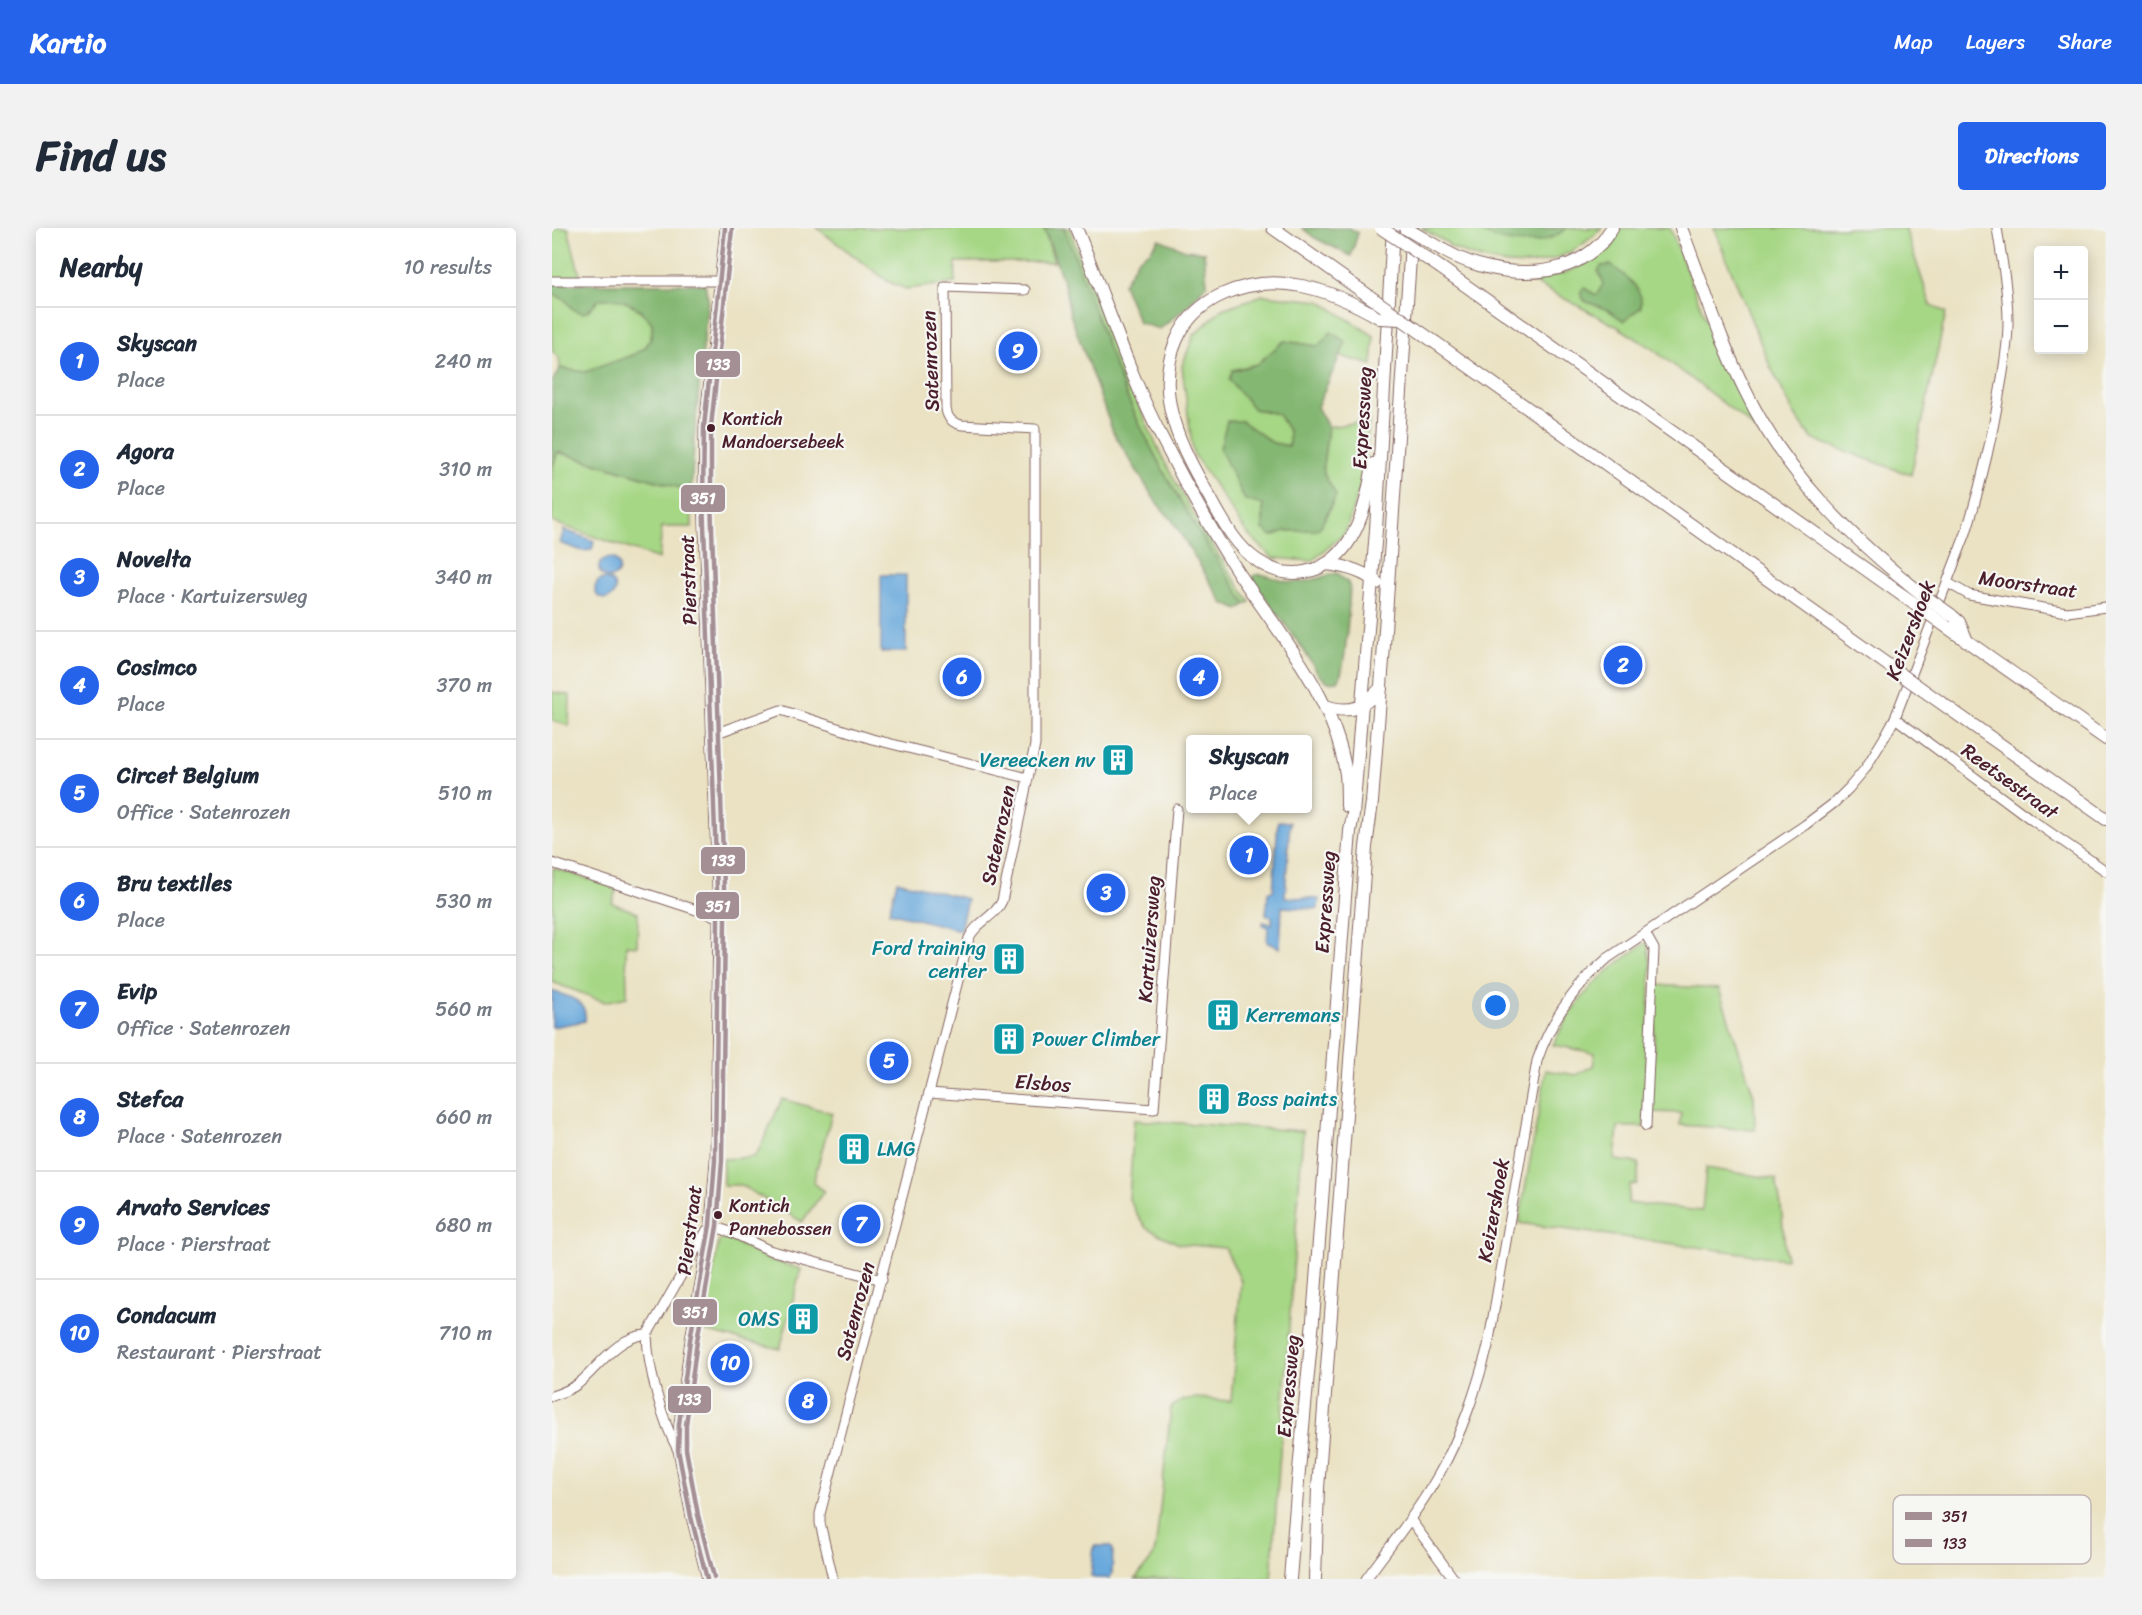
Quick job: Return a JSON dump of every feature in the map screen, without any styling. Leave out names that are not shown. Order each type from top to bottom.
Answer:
[{"type":"highway","points":[[1076,228],[1120,343],[1162,440],[1211,528],[1306,670],[1326,706],[1342,753],[1350,831]]},
{"type":"highway","points":[[1273,228],[2106,819]]},
{"type":"highway","points":[[1381,228],[1441,268],[1919,607],[1949,621]]},
{"type":"highway","name":"Expressweg","points":[[1290,1579],[1372,578],[1393,228]]},
{"type":"highway","points":[[1405,228],[1467,262],[1513,272],[1552,269],[1584,256],[1601,243],[1612,228]]},
{"type":"highway","name":"Expressweg","points":[[1315,1579],[1318,1488],[1366,847],[1381,688],[1412,228]]},
{"type":"highway","points":[[1681,228],[1736,371],[1777,447],[1802,480],[1837,519],[1883,563],[1923,595],[1968,642],[2106,739]]},
{"type":"highway","points":[[1382,416],[1363,512],[1352,538],[1337,555],[1326,564],[1313,570],[1301,573],[1278,571],[1259,562],[1240,545],[1223,521],[1184,450],[1169,402],[1167,381],[1169,365],[1173,348],[1188,321],[1205,304],[1233,289],[1251,284],[1297,285],[1334,295],[1380,318],[1401,319]]},
{"type":"highway","points":[[1326,564],[1347,568],[1372,578],[1386,592]]},
{"type":"highway","points":[[1326,706],[1342,711],[1361,705],[1381,688]]},
{"type":"street","name":"Pierstraat","points":[[707,1579],[691,1517],[678,1450],[687,1364],[710,1226],[715,1161],[718,917],[703,498],[704,427],[725,228]]},
{"type":"street","name":"Keizershoek","points":[[1366,1579],[1425,1496],[1452,1449],[1466,1416],[1488,1346],[1537,1061],[1545,1038],[1568,999],[1593,970],[1608,958],[1834,803],[1865,769],[1895,718],[1948,583],[1976,502],[1993,429],[2006,354],[2008,325],[2007,293],[1997,228]]},
{"type":"street","points":[[552,280],[720,281]]},
{"type":"street","name":"Satenrozen","points":[[833,1579],[820,1514],[970,935],[999,908],[1002,901],[1035,745],[1035,429],[962,426],[948,417],[945,287],[1025,290]]},
{"type":"street","name":"Moorstraat","points":[[1948,583],[1969,596],[2067,612],[2106,607]]},
{"type":"street","points":[[711,735],[782,710],[872,739],[1028,778]]},
{"type":"street","name":"Reetsestraat","points":[[1895,718],[2032,820],[2106,871]]},
{"type":"street","name":"Kartuizersweg","points":[[1154,1109],[1177,809]]},
{"type":"street","points":[[552,863],[718,917]]},
{"type":"street","points":[[1645,933],[1654,949],[1647,1126]]},
{"type":"street","name":"Elsbos","points":[[929,1093],[1154,1109]]},
{"type":"street","points":[[678,1450],[668,1431],[647,1352],[647,1335],[710,1226],[733,1233],[769,1250],[882,1280]]},
{"type":"street","points":[[552,1396],[576,1385],[631,1338],[647,1335]]},
{"type":"street","points":[[1410,1519],[1454,1579]]},
{"type":"green space","points":[[552,228],[568,228],[581,280],[552,281]]},
{"type":"green space","points":[[817,228],[1044,228],[1054,262],[956,262],[955,283],[906,289],[889,282]]},
{"type":"green space","points":[[1044,228],[1064,228],[1111,357],[1140,426],[1182,504],[1246,604],[1238,610],[1223,603],[1172,520],[1156,502],[1113,432],[1070,314],[1065,287]]},
{"type":"green space","points":[[1064,228],[1069,228],[1109,335],[1154,440],[1199,523],[1250,602],[1246,604],[1196,528],[1151,448],[1115,367]]},
{"type":"green space","points":[[1302,228],[1350,228],[1358,233],[1351,256],[1315,238]]},
{"type":"green space","points":[[1421,228],[1602,228],[1585,243],[1567,254],[1548,261],[1510,264],[1470,255],[1449,246]]},
{"type":"green space","points":[[1475,228],[1567,228],[1546,239],[1522,243],[1497,239]]},
{"type":"green space","points":[[1621,228],[1670,228],[1723,360],[1748,411],[1763,435],[1761,436],[1746,421],[1651,348],[1618,327],[1531,281],[1531,279],[1565,273],[1577,268],[1592,259]]},
{"type":"green space","points":[[1714,228],[1905,228],[1931,306],[1946,312],[1911,475],[1812,439],[1795,415],[1770,366]]},
{"type":"green space","points":[[1159,239],[1185,250],[1204,252],[1207,284],[1187,306],[1160,329],[1139,323],[1123,284],[1138,259],[1150,251]]},
{"type":"green space","points":[[1611,265],[1637,288],[1640,294],[1641,307],[1624,321],[1608,310],[1585,301],[1581,296],[1584,288],[1596,295],[1603,283],[1598,271],[1601,266]]},
{"type":"green space","points":[[552,284],[705,284],[708,298],[691,491],[558,452],[552,469],[552,382],[560,368],[585,372],[633,355],[645,348],[652,337],[652,323],[635,307],[614,299],[598,300],[583,313],[574,310],[565,300],[552,293]]},
{"type":"green space","points":[[552,293],[564,298],[572,308],[588,311],[597,301],[605,298],[621,299],[636,307],[652,323],[652,332],[646,346],[635,354],[598,369],[584,372],[560,368],[559,358],[552,351]]},
{"type":"green space","points":[[1263,295],[1320,301],[1374,336],[1372,365],[1340,356],[1346,342],[1318,346],[1284,341],[1257,364],[1232,370],[1254,409],[1278,414],[1289,432],[1290,446],[1273,443],[1242,421],[1263,505],[1263,529],[1272,536],[1285,531],[1316,530],[1326,517],[1336,495],[1324,474],[1323,466],[1328,427],[1369,421],[1363,477],[1345,533],[1312,561],[1273,558],[1247,533],[1193,453],[1182,366],[1194,335],[1222,309]]},
{"type":"green space","points":[[1331,332],[1346,342],[1317,407],[1328,427],[1324,474],[1336,495],[1321,526],[1316,530],[1285,531],[1272,536],[1263,529],[1263,505],[1245,500],[1220,449],[1227,421],[1242,421],[1273,443],[1289,446],[1289,432],[1278,414],[1254,409],[1229,380],[1232,371],[1257,364],[1284,341],[1318,346]]},
{"type":"green space","points":[[557,452],[691,491],[692,527],[662,527],[659,559],[552,522],[552,469]]},
{"type":"green space","points":[[1337,573],[1350,588],[1347,636],[1341,674],[1338,681],[1328,682],[1319,675],[1255,583],[1253,576],[1262,575],[1297,582]]},
{"type":"green space","points":[[552,692],[570,695],[569,726],[552,720]]},
{"type":"green space","points":[[553,868],[617,888],[612,903],[638,913],[637,946],[626,945],[627,997],[605,1002],[552,982]]},
{"type":"green space","points":[[1647,942],[1651,966],[1644,1127],[1618,1127],[1615,1160],[1639,1163],[1637,1184],[1630,1185],[1628,1203],[1702,1211],[1706,1168],[1776,1179],[1786,1259],[1519,1223],[1546,1070],[1576,1075],[1593,1066],[1595,1053],[1553,1045],[1572,1011],[1592,986],[1616,964]]},
{"type":"green space","points":[[1656,985],[1719,989],[1754,1096],[1755,1130],[1680,1125],[1681,1113],[1651,1112]]},
{"type":"green space","points":[[782,1099],[832,1113],[813,1183],[824,1191],[802,1222],[741,1185],[723,1185],[723,1159],[754,1157]]},
{"type":"green space","points":[[1134,1120],[1303,1131],[1271,1579],[1135,1579],[1153,1557],[1156,1545],[1171,1408],[1191,1398],[1231,1401],[1241,1281],[1225,1248],[1179,1244],[1146,1228],[1129,1199]]},
{"type":"green space","points":[[728,1239],[767,1259],[801,1269],[780,1349],[703,1331],[719,1240]]},
{"type":"water","points":[[564,530],[594,541],[592,550],[582,551],[560,543]]},
{"type":"water","points":[[609,558],[616,561],[619,568],[616,575],[609,578],[602,575],[599,568],[602,561]]},
{"type":"water","points":[[881,575],[906,575],[906,652],[881,652]]},
{"type":"water","points":[[605,579],[612,582],[615,589],[612,596],[605,599],[598,596],[595,589],[598,582]]},
{"type":"water","points":[[1278,821],[1290,822],[1285,897],[1319,899],[1318,909],[1282,907],[1280,948],[1267,942],[1268,927],[1263,925],[1263,922],[1272,924],[1272,917],[1266,915],[1268,892],[1273,891]]},
{"type":"water","points":[[897,881],[967,899],[960,930],[889,912]]},
{"type":"water","points":[[552,991],[580,1003],[585,1014],[585,1021],[552,1027]]},
{"type":"water","points":[[1094,1546],[1109,1546],[1113,1549],[1112,1574],[1109,1578],[1091,1576]]},
{"type":"transit line","name":"351","points":[[707,1579],[691,1517],[678,1450],[679,1424],[690,1340],[710,1225],[715,1160],[718,917],[703,498],[704,427],[725,228]]},
{"type":"transit line","name":"133","points":[[714,1577],[698,1515],[686,1449],[686,1425],[697,1341],[717,1226],[722,1160],[725,917],[711,498],[711,427],[732,229]]},
{"type":"place","name":"Arvato Services","points":[[1018,351]]},
{"type":"place","name":"Kontich Mandoersebeek","points":[[711,428]]},
{"type":"place","name":"Agora","points":[[1623,665]]},
{"type":"place","name":"Bru textiles","points":[[962,677]]},
{"type":"place","name":"Cosimco","points":[[1199,677]]},
{"type":"place","name":"Vereecken nv","points":[[1118,760]]},
{"type":"place","name":"Skyscan","points":[[1249,855]]},
{"type":"place","name":"Novelta","points":[[1106,893]]},
{"type":"place","name":"Ford training center","points":[[1009,959]]},
{"type":"place","name":"Kerremans","points":[[1223,1015]]},
{"type":"place","name":"Power Climber","points":[[1009,1039]]},
{"type":"place","name":"Circet Belgium","points":[[889,1061]]},
{"type":"place","name":"Boss paints","points":[[1214,1099]]},
{"type":"place","name":"LMG","points":[[854,1149]]},
{"type":"place","name":"Kontich Pannebossen","points":[[718,1215]]},
{"type":"place","name":"Evip","points":[[861,1224]]},
{"type":"place","name":"OMS","points":[[803,1319]]},
{"type":"place","name":"Condacum","points":[[730,1363]]},
{"type":"place","name":"Stefca","points":[[808,1401]]}]
